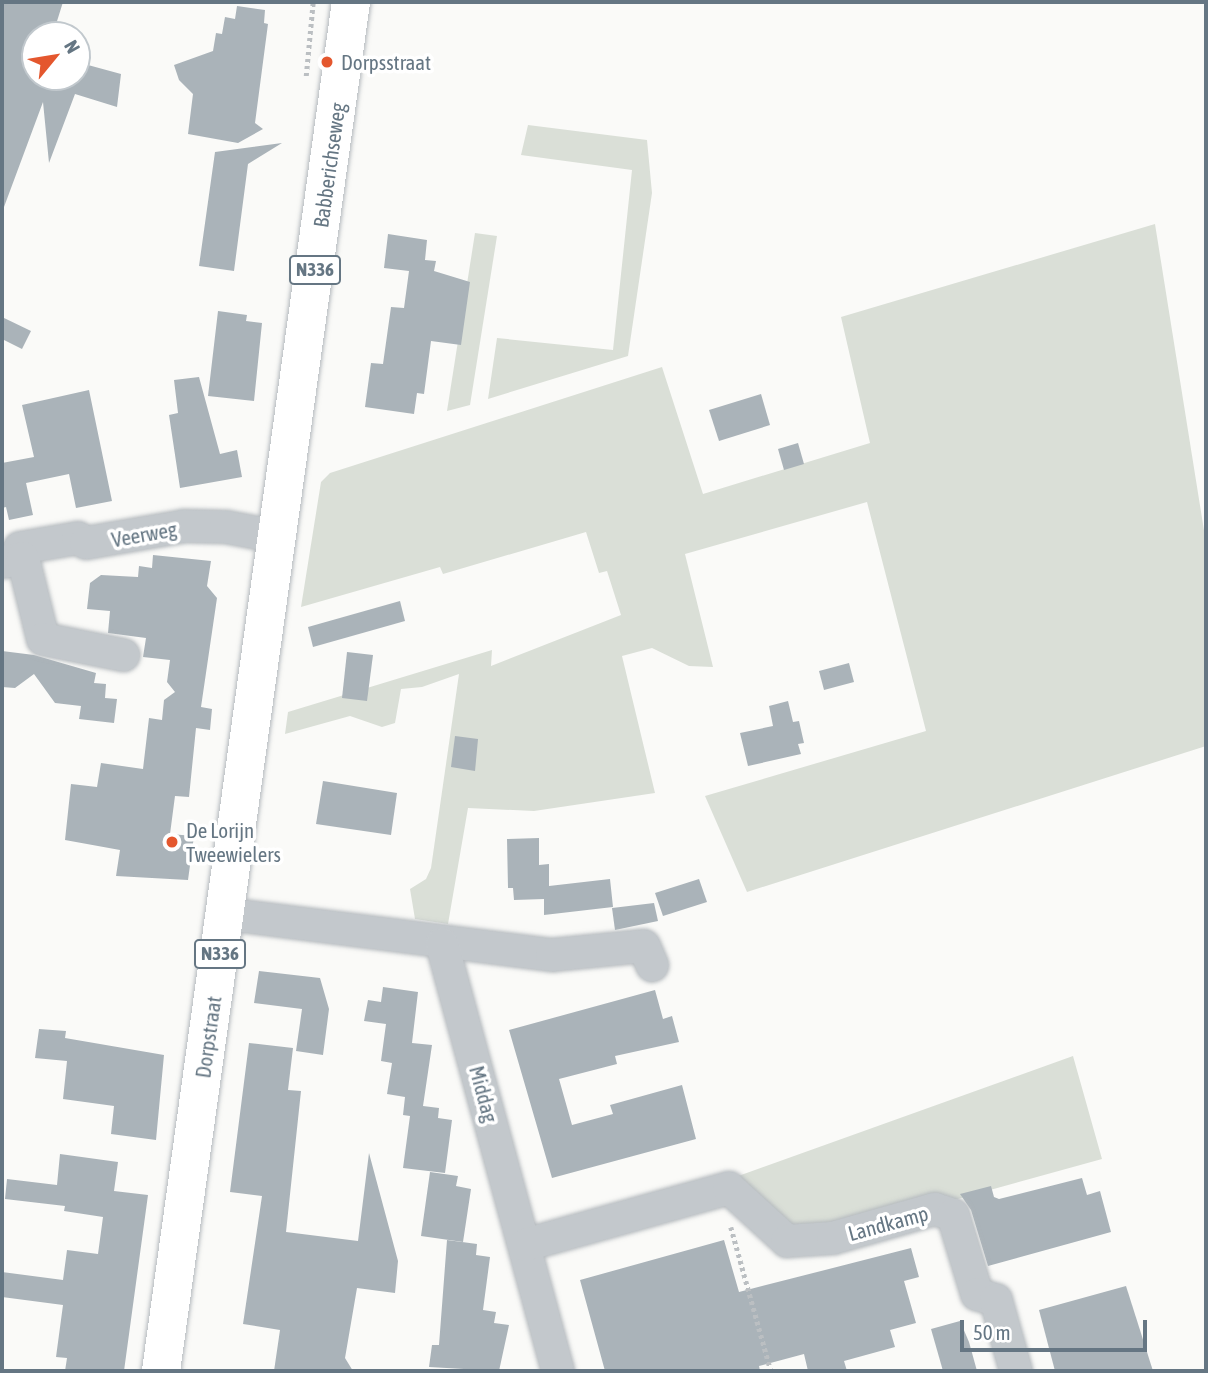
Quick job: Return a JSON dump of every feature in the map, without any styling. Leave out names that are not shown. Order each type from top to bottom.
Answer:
[{"type":"main road","name":"Babberichseweg","points":[[279,537],[351,2]]},
{"type":"main road","name":"Dorpstraat","points":[[161,1371],[279,537]]},
{"type":"street","name":"Veerweg","points":[[123,655],[43,639],[12,560],[20,548],[78,538],[86,543],[184,526],[226,527],[279,537]]},
{"type":"street","points":[[226,914],[442,944],[552,956],[644,946],[652,965]]},
{"type":"street","name":"Middag","points":[[442,944],[558,1371]]},
{"type":"street","name":"Landkamp","points":[[714,1190],[729,1188],[788,1241],[833,1238],[935,1209],[953,1215],[976,1294],[996,1300],[1016,1371]]},
{"type":"street","points":[[525,1245],[714,1190]]},
{"type":"path","points":[[714,1190],[771,1371]]},
{"type":"shaded area","points":[[528,125],[647,140],[652,193],[628,356],[488,399],[497,338],[613,350],[632,170],[521,155]]},
{"type":"shaded area","points":[[1155,224],[1206,543],[1206,746],[747,892],[705,796],[926,731],[867,502],[685,554],[713,667],[689,666],[652,648],[622,656],[655,793],[534,811],[468,808],[448,924],[415,919],[410,889],[426,879],[431,868],[459,674],[422,687],[401,689],[395,723],[382,727],[350,716],[285,734],[288,712],[492,650],[491,666],[621,615],[607,571],[599,573],[586,532],[443,574],[440,567],[301,607],[321,482],[330,473],[662,367],[703,494],[870,443],[841,317]]},
{"type":"shaded area","points":[[475,233],[497,236],[470,405],[447,411]]},
{"type":"shaded area","points":[[1073,1056],[1102,1159],[954,1200],[930,1197],[838,1230],[791,1227],[730,1179]]},
{"type":"building","points":[[2,2],[63,2],[57,21],[21,21],[21,91],[91,91],[91,66],[121,74],[117,107],[75,94],[49,163],[43,102],[4,207]]},
{"type":"building","points":[[237,6],[265,10],[264,23],[268,24],[255,123],[263,129],[238,143],[188,134],[193,94],[179,80],[174,65],[213,51],[216,33],[222,34],[225,17],[235,19]]},
{"type":"building","points":[[282,143],[248,164],[234,271],[199,266],[215,152]]},
{"type":"building","points":[[388,234],[427,240],[425,260],[436,261],[434,271],[470,282],[461,345],[431,341],[424,394],[417,393],[414,414],[365,407],[371,363],[383,364],[391,307],[404,308],[409,271],[384,268]]},
{"type":"building","points":[[218,311],[247,315],[246,321],[262,323],[254,401],[208,396]]},
{"type":"building","points":[[2,317],[31,331],[22,349],[2,339]]},
{"type":"building","points":[[199,377],[220,454],[237,450],[242,477],[180,488],[169,415],[178,413],[174,380]]},
{"type":"building","points":[[89,390],[112,501],[76,508],[69,474],[26,483],[33,515],[9,520],[6,507],[2,508],[2,463],[34,457],[22,405]]},
{"type":"building","points":[[761,394],[770,425],[719,441],[709,410]]},
{"type":"building","points":[[798,443],[804,464],[784,470],[778,449]]},
{"type":"building","points":[[153,555],[211,561],[207,586],[217,598],[201,707],[212,709],[210,730],[196,728],[189,797],[175,796],[170,834],[194,836],[188,880],[116,876],[120,850],[65,840],[71,784],[97,787],[101,763],[143,769],[149,718],[162,720],[164,700],[175,692],[167,682],[170,660],[143,657],[146,638],[108,633],[110,611],[87,609],[90,583],[101,575],[138,577],[139,566],[152,568]]},
{"type":"building","points":[[400,601],[405,621],[313,647],[308,627]]},
{"type":"building","points":[[2,651],[34,655],[96,673],[94,683],[106,684],[105,698],[117,699],[114,723],[79,719],[81,706],[55,703],[34,674],[15,688],[2,687]]},
{"type":"building","points":[[347,652],[373,655],[367,701],[342,698]]},
{"type":"building","points":[[849,663],[854,682],[824,690],[819,671]]},
{"type":"building","points":[[788,701],[793,722],[799,721],[804,743],[798,744],[801,754],[748,766],[740,733],[773,726],[769,706]]},
{"type":"building","points":[[455,736],[478,739],[475,771],[451,767]]},
{"type":"building","points":[[323,781],[397,793],[391,835],[316,824]]},
{"type":"building","points":[[539,838],[539,865],[549,864],[549,886],[610,879],[613,907],[544,915],[544,899],[514,900],[513,888],[508,888],[507,839]]},
{"type":"building","points":[[699,879],[707,902],[663,916],[655,893]]},
{"type":"building","points":[[654,903],[658,921],[615,930],[612,908]]},
{"type":"building","points":[[259,971],[320,978],[329,1009],[323,1055],[296,1051],[302,1009],[254,1003]]},
{"type":"building","points":[[383,987],[418,992],[412,1043],[432,1045],[423,1106],[439,1108],[438,1118],[452,1120],[445,1173],[403,1168],[410,1116],[403,1115],[405,1097],[387,1094],[392,1063],[381,1061],[386,1024],[364,1021],[368,1000],[381,1002]]},
{"type":"building","points":[[655,990],[663,1019],[672,1016],[679,1042],[615,1056],[617,1064],[559,1079],[572,1125],[613,1114],[610,1105],[682,1085],[696,1139],[552,1178],[509,1030]]},
{"type":"building","points":[[39,1029],[66,1031],[65,1038],[164,1055],[156,1140],[111,1134],[114,1106],[63,1099],[67,1061],[35,1058]]},
{"type":"building","points":[[249,1043],[293,1048],[288,1090],[301,1091],[286,1232],[358,1241],[369,1153],[398,1261],[395,1293],[357,1288],[345,1358],[353,1371],[274,1371],[280,1330],[243,1324],[262,1196],[230,1192]]},
{"type":"building","points":[[60,1154],[118,1162],[114,1191],[148,1195],[124,1371],[65,1371],[67,1358],[56,1357],[63,1305],[2,1297],[2,1272],[63,1280],[67,1250],[98,1254],[103,1217],[64,1211],[65,1206],[5,1199],[7,1179],[57,1185]]},
{"type":"building","points":[[430,1172],[458,1176],[456,1186],[471,1189],[463,1242],[421,1236]]},
{"type":"building","points":[[1082,1178],[1087,1195],[1100,1191],[1111,1232],[988,1266],[971,1210],[960,1194],[991,1186],[994,1197],[999,1199]]},
{"type":"building","points":[[447,1240],[477,1244],[476,1255],[490,1257],[483,1310],[496,1312],[494,1323],[509,1325],[499,1371],[429,1367],[432,1345],[439,1345]]},
{"type":"building","points":[[724,1240],[739,1292],[911,1248],[919,1277],[904,1281],[916,1323],[890,1330],[895,1347],[844,1361],[847,1371],[808,1371],[804,1354],[759,1366],[760,1371],[605,1371],[580,1280]]},
{"type":"building","points":[[1126,1286],[1153,1371],[1055,1371],[1039,1310]]},
{"type":"building","points":[[960,1321],[977,1371],[943,1371],[931,1329]]},
{"type":"place","name":"Dorpsstraat","points":[[327,62]]},
{"type":"place","name":"De Lorijn Tweewielers","points":[[172,842]]}]
